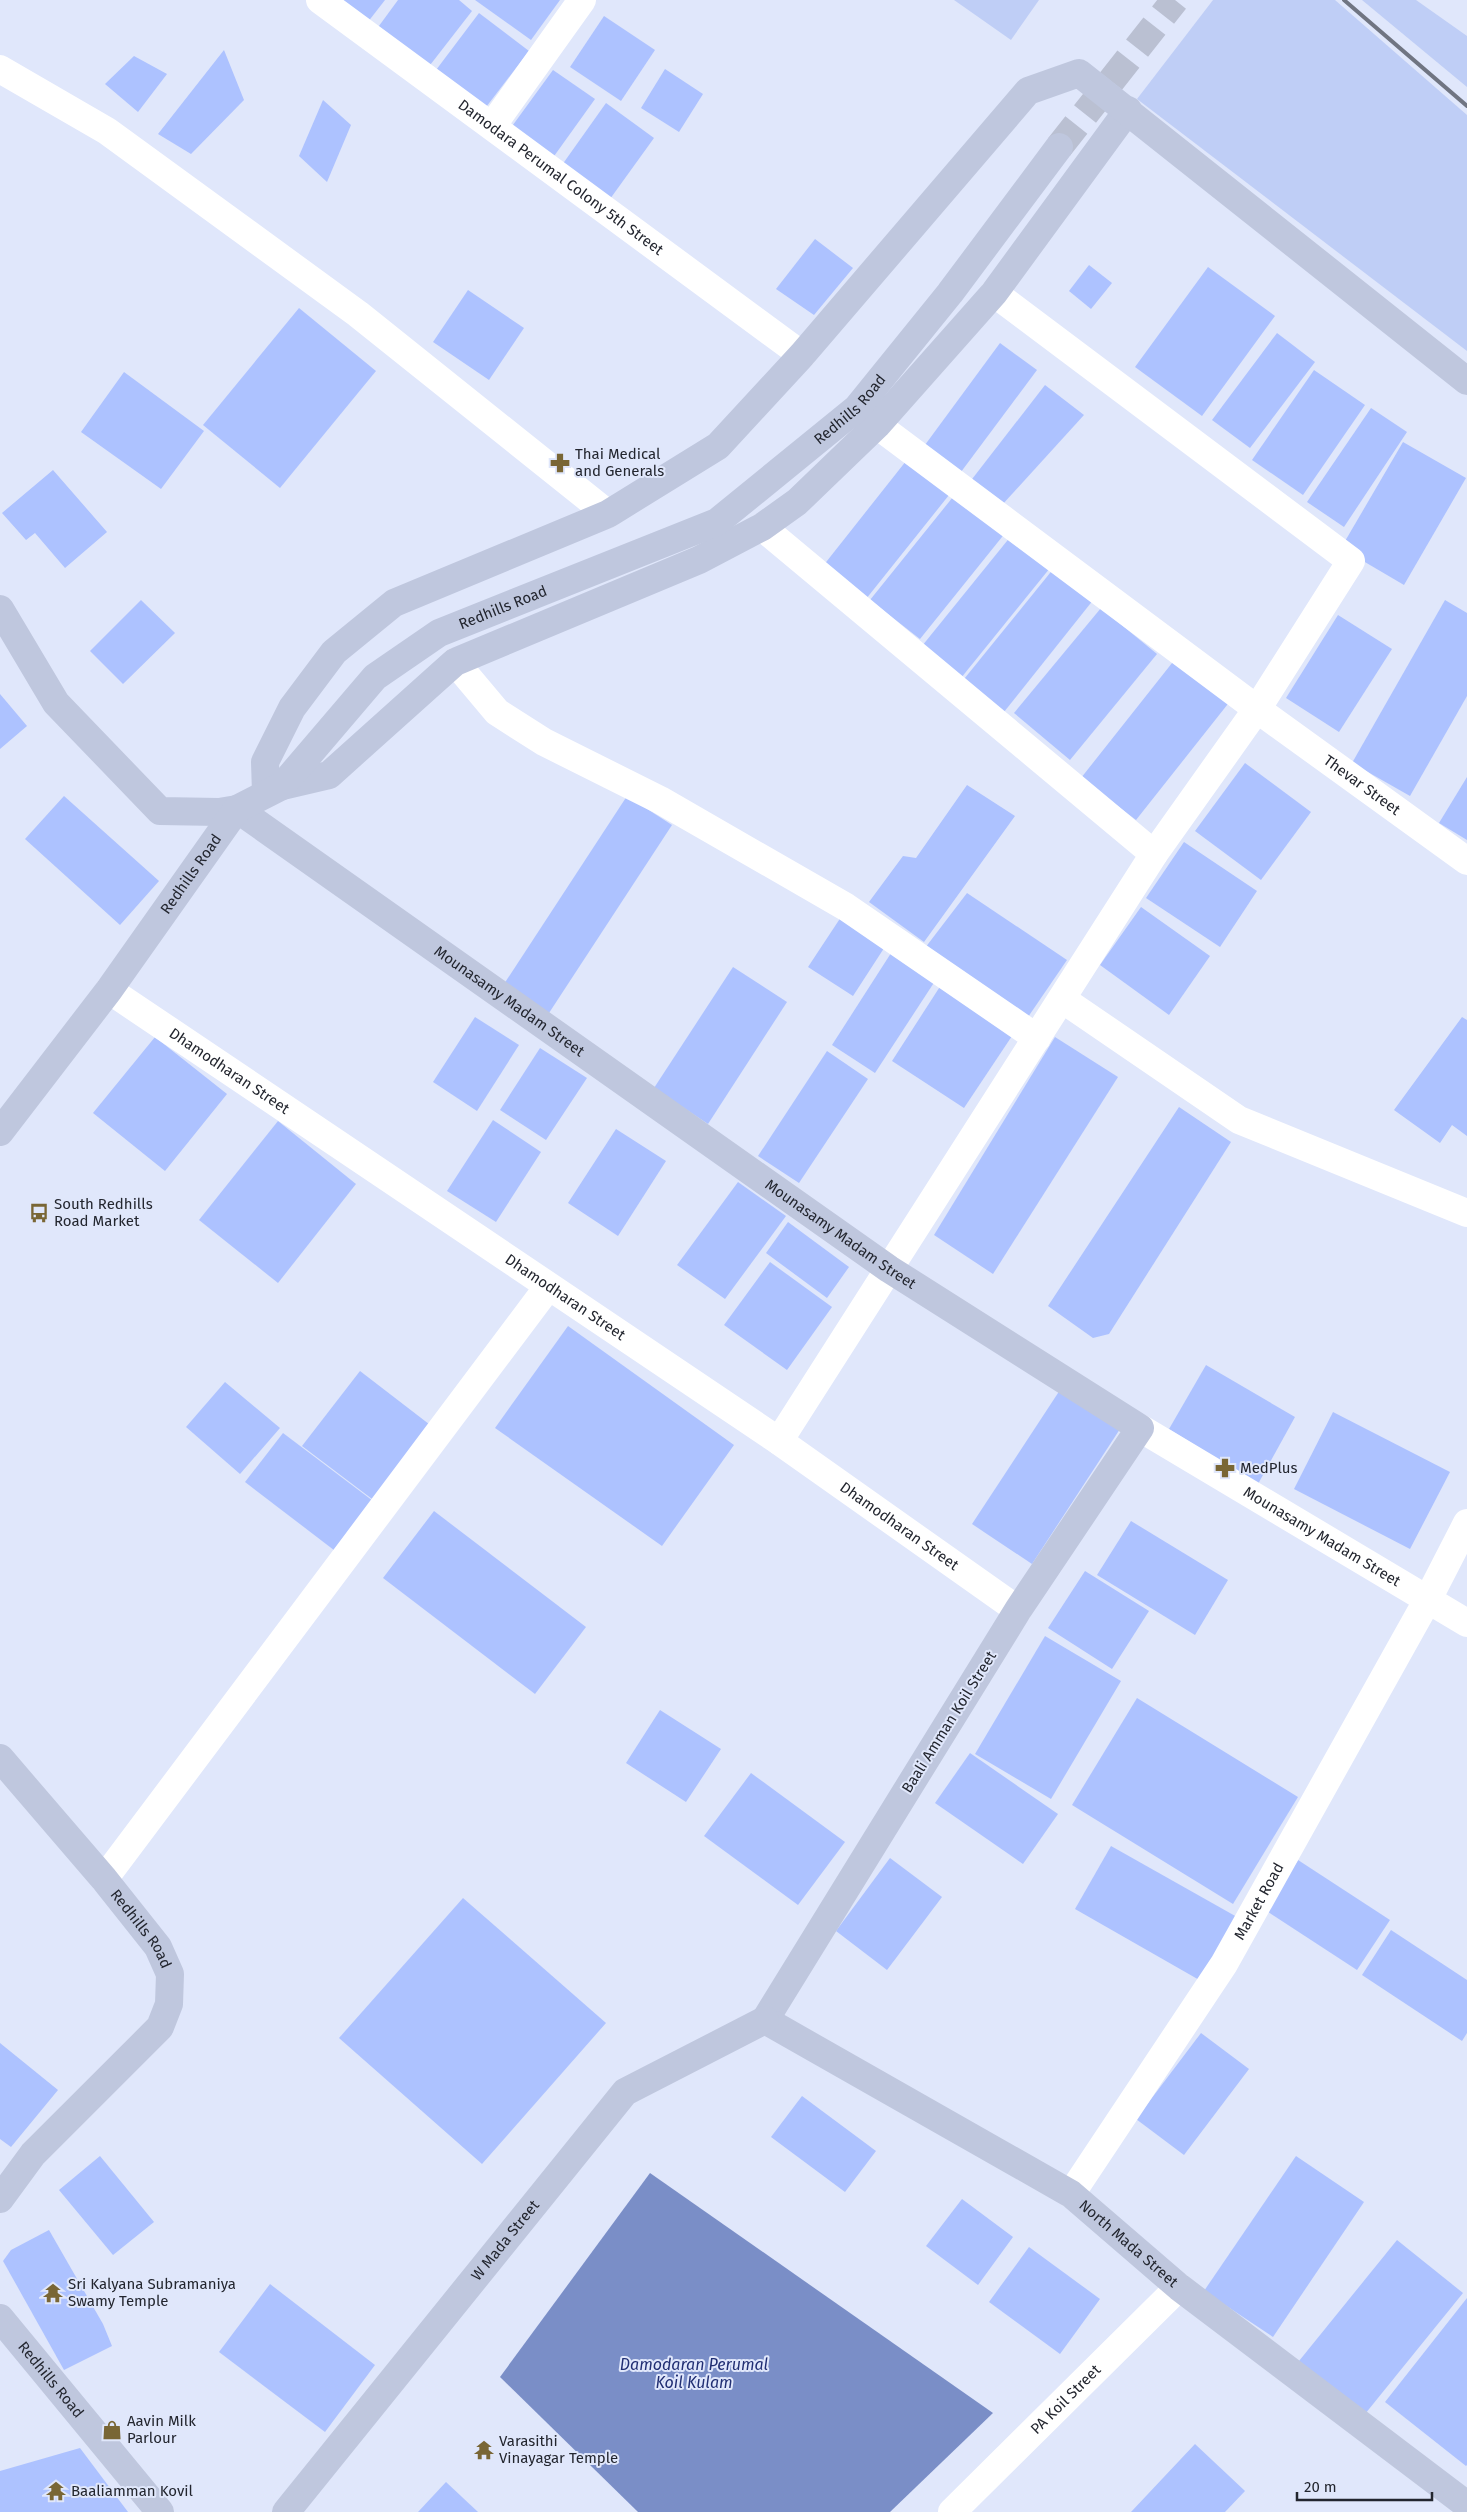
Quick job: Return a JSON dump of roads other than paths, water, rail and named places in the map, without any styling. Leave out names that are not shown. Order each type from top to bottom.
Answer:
[{"type":"street","name":"Damodara Perumal Colony 5th Street","points":[[320,0],[802,354]]},
{"type":"street","points":[[492,126],[582,0]]},
{"type":"street","points":[[0,69],[106,131],[358,314],[608,514]]},
{"type":"street","points":[[1128,110],[994,294],[877,425],[797,502],[762,527],[699,560],[455,662],[329,776],[274,790],[265,762],[292,708],[334,652],[394,603],[608,514],[718,446],[802,354],[1028,92],[1079,73],[1128,110],[1467,381]]},
{"type":"street","name":"Redhills Road","points":[[3,1122],[109,990],[237,809],[274,790],[375,678],[439,633],[717,522],[857,408],[950,293],[1059,147]]},
{"type":"street","points":[[779,1441],[1154,854],[1257,709],[1351,561],[994,294]]},
{"type":"street","name":"Thevar Street","points":[[877,425],[1257,709],[1467,861]]},
{"type":"street","points":[[762,527],[1154,854]]},
{"type":"street","points":[[0,609],[56,703],[160,811],[219,812],[237,809]]},
{"type":"street","points":[[455,662],[497,712],[544,742],[660,800],[846,907],[1037,1038]]},
{"type":"street","name":"Mounasamy Madam Street","points":[[237,809],[889,1270],[1140,1428],[1467,1623]]},
{"type":"street","name":"Dhamodharan Street","points":[[109,990],[779,1441],[1018,1610]]},
{"type":"street","points":[[1062,999],[1239,1120],[1467,1213]]},
{"type":"street","points":[[104,1879],[548,1287]]},
{"type":"street","name":"Baali Amman Koil Street","points":[[765,2020],[1018,1610],[1140,1428]]},
{"type":"street","name":"Market Road","points":[[1071,2194],[1224,1964],[1428,1599],[1467,1523]]},
{"type":"street","name":"Redhills Road","points":[[0,1758],[104,1879],[158,1947],[170,1974],[169,2004],[160,2027],[33,2154],[0,2199]]},
{"type":"street","name":"North Mada Street","points":[[765,2020],[1071,2194],[1179,2287],[1467,2505]]},
{"type":"street","name":"W Mada Street","points":[[286,2512],[625,2092],[765,2020]]},
{"type":"street","name":"PA Koil Street","points":[[952,2512],[1179,2287]]},
{"type":"street","name":"Redhills Road","points":[[0,2318],[160,2512]]},
{"type":"water","name":"Damodaran Perumal Koil Kulam","points":[[650,2173],[993,2413],[890,2512],[638,2512],[500,2377]]},
{"type":"tunnel","points":[[1059,147],[1175,0]]},
{"type":"railway","points":[[1344,0],[1467,106]]},
{"type":"place","name":"Thai Medical and Generals","points":[[560,463]]},
{"type":"place","name":"South Redhills Road Market","points":[[39,1213]]},
{"type":"place","name":"MedPlus","points":[[1225,1468]]},
{"type":"place","name":"Sri Kalyana Subramaniya Swamy Temple","points":[[53,2293]]},
{"type":"place","name":"Aavin Milk Parlour","points":[[112,2430]]},
{"type":"place","name":"Varasithi Vinayagar Temple","points":[[484,2450]]},
{"type":"place","name":"Baaliamman Kovil","points":[[56,2491]]}]
